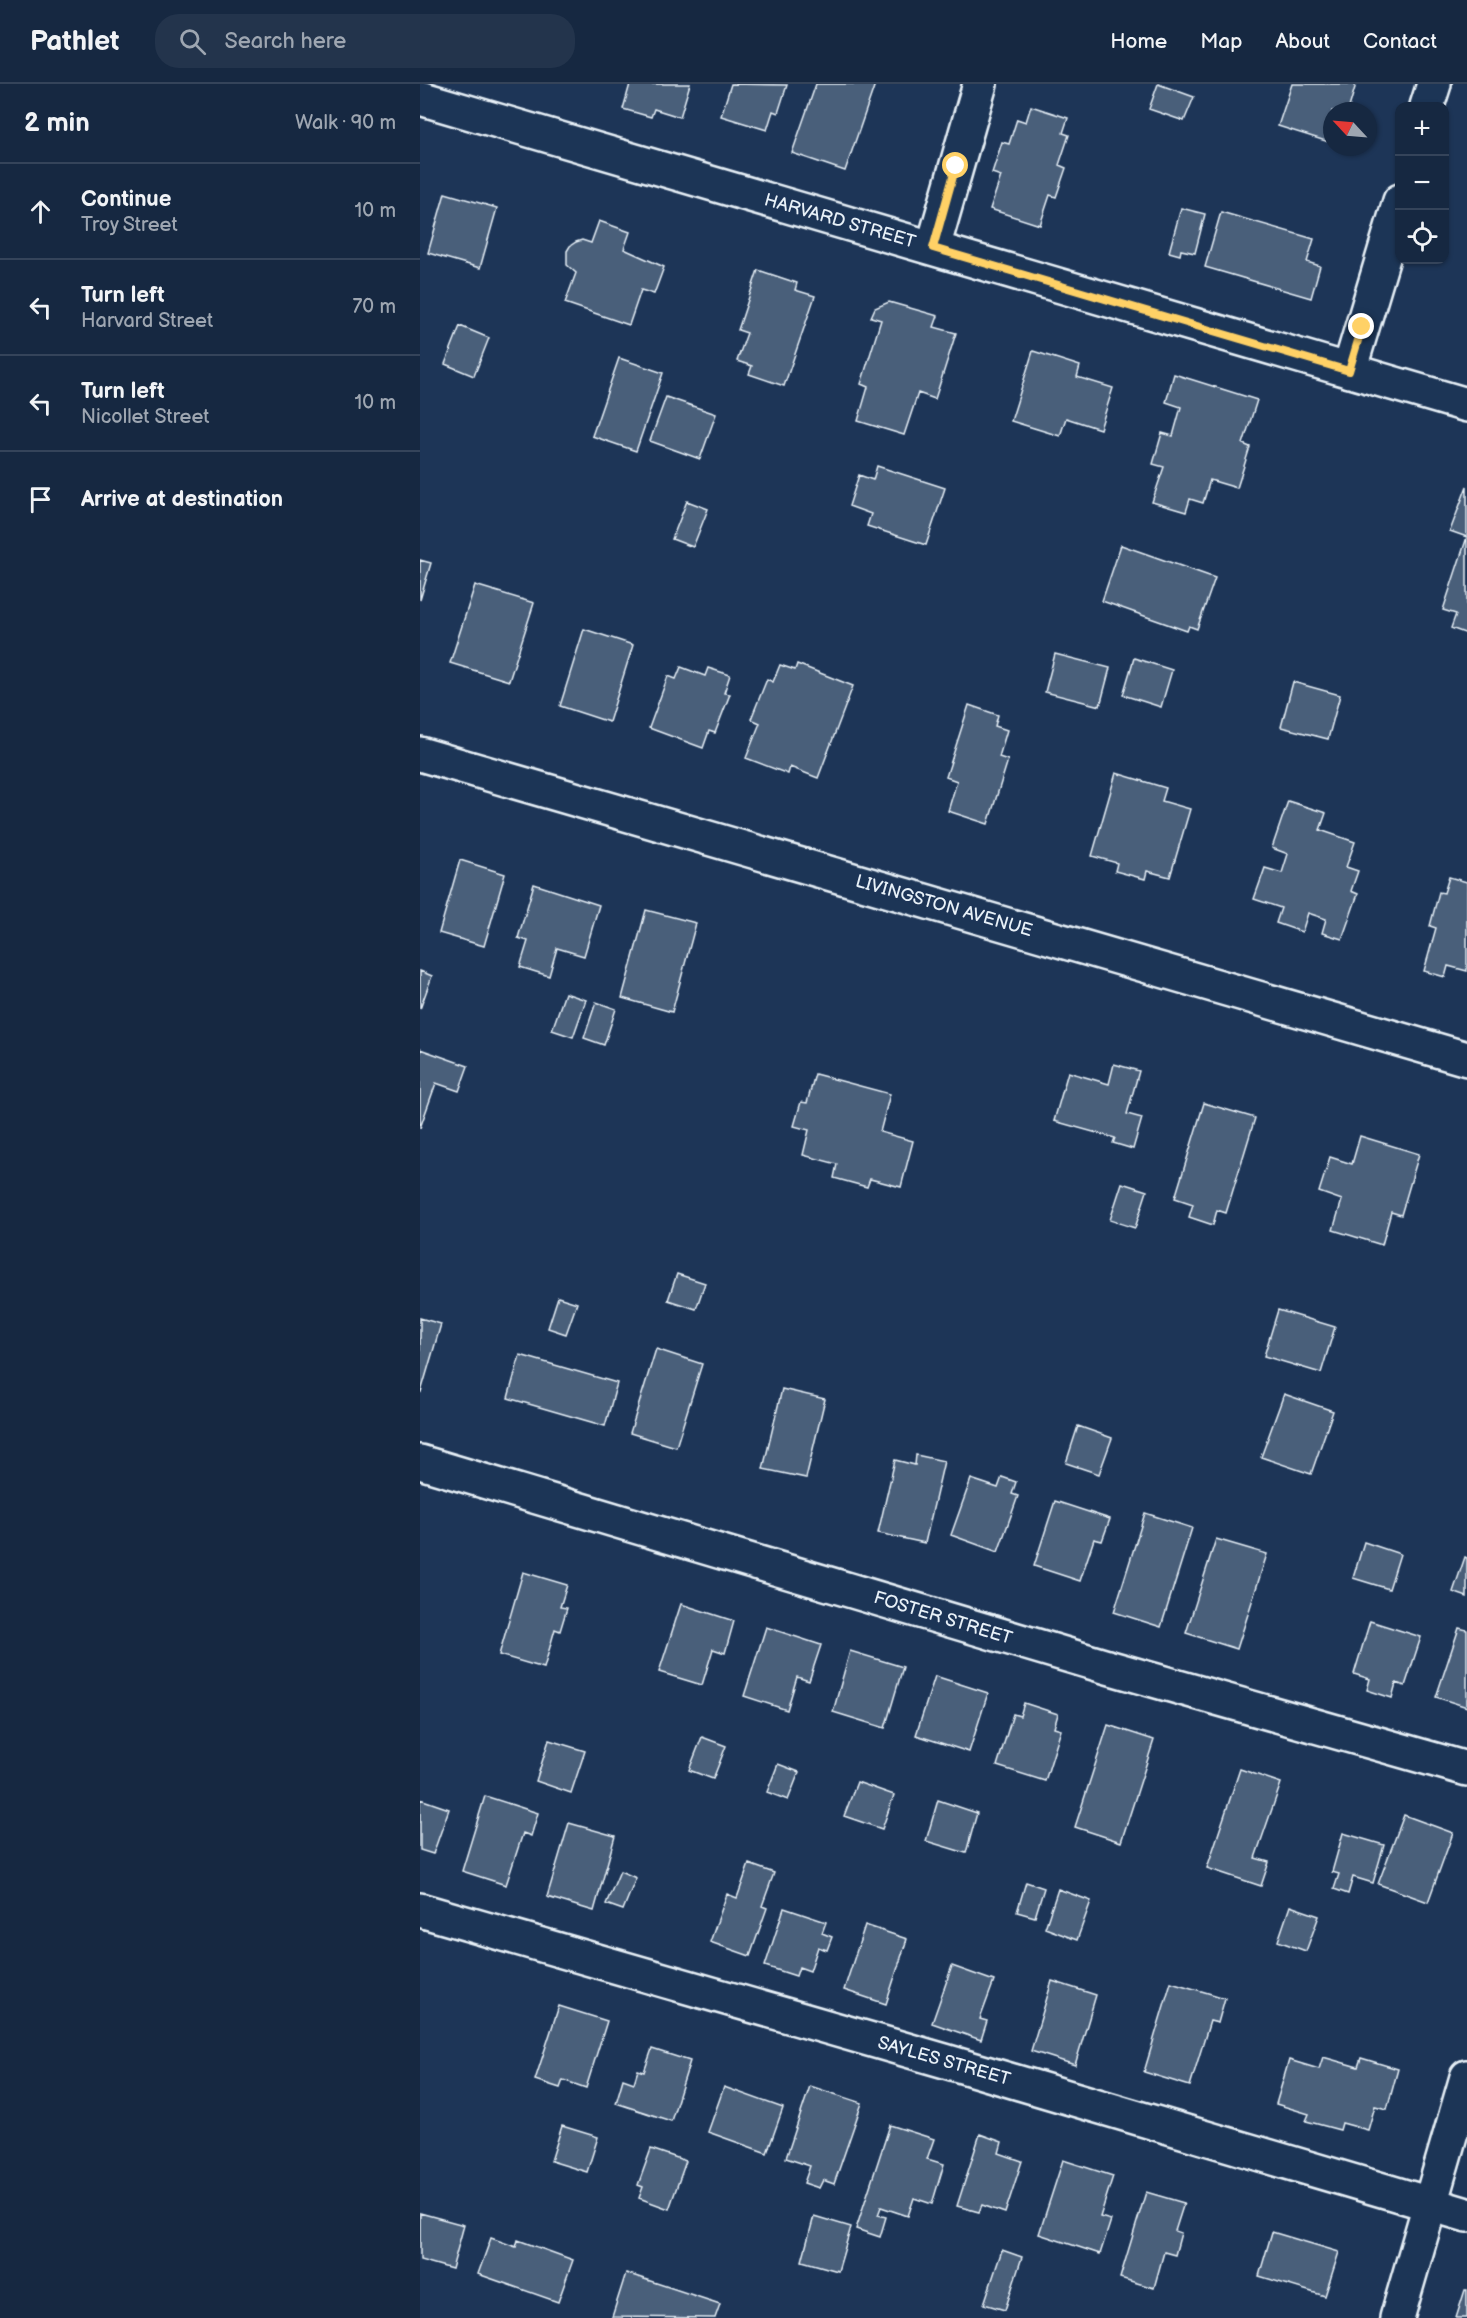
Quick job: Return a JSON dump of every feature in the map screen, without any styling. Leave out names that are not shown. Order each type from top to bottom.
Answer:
[{"type":"street","points":[[933,248],[980,84]]},
{"type":"street","points":[[1428,102],[1434,84]]},
{"type":"street","name":"HARVARD STREET","points":[[420,98],[1467,405]]},
{"type":"street","points":[[1349,371],[1397,210]]},
{"type":"street","name":"LIVINGSTON AVENUE","points":[[420,754],[1467,1059]]},
{"type":"street","name":"FOSTER STREET","points":[[420,1462],[1093,1662],[1467,1769]]},
{"type":"street","name":"SAYLES STREET","points":[[420,1910],[945,2061],[1467,2215]]},
{"type":"street","points":[[1397,2318],[1467,2077]]},
{"type":"building","points":[[630,84],[690,84],[680,117],[654,109],[651,117],[623,109]]},
{"type":"building","points":[[731,84],[787,85],[778,113],[773,111],[767,130],[721,116]]},
{"type":"building","points":[[816,84],[875,84],[845,171],[792,153]]},
{"type":"building","points":[[1158,84],[1194,97],[1184,121],[1149,109]]},
{"type":"building","points":[[1292,84],[1356,84],[1351,102],[1323,102],[1323,140],[1278,126]]},
{"type":"building","points":[[1031,106],[1068,118],[1063,133],[1069,135],[1059,165],[1066,168],[1056,197],[1050,195],[1040,225],[990,209],[1001,176],[992,173],[1002,142],[1009,144],[1017,119],[1026,122]]},
{"type":"building","points":[[445,193],[497,208],[480,268],[428,253]]},
{"type":"building","points":[[1181,208],[1205,214],[1195,253],[1181,250],[1180,255],[1169,252]]},
{"type":"building","points":[[1221,212],[1314,239],[1307,262],[1320,266],[1311,298],[1205,267]]},
{"type":"building","points":[[599,221],[630,232],[624,249],[664,267],[654,294],[641,290],[629,325],[565,303],[576,273],[567,265],[567,251],[570,246],[582,240],[591,243]]},
{"type":"building","points":[[758,270],[797,283],[795,290],[815,296],[784,386],[749,374],[752,366],[737,361],[747,333],[738,330]]},
{"type":"building","points":[[889,302],[938,316],[934,327],[956,333],[935,399],[918,393],[904,435],[858,421],[868,387],[861,384],[881,320],[871,317],[875,308]]},
{"type":"building","points":[[460,326],[489,338],[474,376],[445,364]]},
{"type":"building","points":[[1033,351],[1080,366],[1077,377],[1113,388],[1100,429],[1066,418],[1060,436],[1011,421]]},
{"type":"building","points":[[619,358],[663,373],[636,451],[592,436]]},
{"type":"building","points":[[1174,374],[1257,400],[1243,444],[1250,447],[1237,488],[1210,480],[1203,503],[1190,499],[1186,512],[1152,502],[1164,467],[1153,464],[1162,433],[1173,436],[1181,407],[1166,402]]},
{"type":"building","points":[[666,397],[716,414],[700,459],[650,441]]},
{"type":"building","points":[[877,466],[945,488],[926,545],[867,526],[871,514],[849,506],[859,475],[873,480]]},
{"type":"building","points":[[1467,486],[1467,537],[1450,531]]},
{"type":"building","points":[[687,501],[708,509],[693,547],[672,539]]},
{"type":"building","points":[[1467,537],[1467,634],[1451,628],[1456,614],[1443,610]]},
{"type":"building","points":[[1121,545],[1215,578],[1197,629],[1189,626],[1187,631],[1102,601]]},
{"type":"building","points":[[420,560],[431,563],[420,600]]},
{"type":"building","points":[[475,585],[534,603],[509,681],[450,663]]},
{"type":"building","points":[[584,629],[633,645],[609,722],[560,706]]},
{"type":"building","points":[[1055,654],[1110,668],[1100,706],[1045,692]]},
{"type":"building","points":[[1134,658],[1172,670],[1161,707],[1123,695]]},
{"type":"building","points":[[797,664],[853,686],[818,778],[790,767],[788,774],[746,758],[760,723],[751,719],[767,679],[773,682],[780,665],[795,670]]},
{"type":"building","points":[[681,667],[705,676],[708,668],[730,675],[724,693],[730,694],[715,733],[709,731],[703,748],[649,728],[668,676],[676,679]]},
{"type":"building","points":[[1293,682],[1340,695],[1328,739],[1281,727]]},
{"type":"building","points":[[969,705],[998,715],[995,726],[1007,730],[999,757],[1008,760],[988,824],[948,811],[957,781],[946,777]]},
{"type":"building","points":[[1116,773],[1166,788],[1162,801],[1190,809],[1170,877],[1147,871],[1145,879],[1115,871],[1117,863],[1092,856]]},
{"type":"building","points":[[1288,801],[1326,813],[1320,830],[1355,842],[1346,867],[1358,871],[1351,891],[1358,894],[1342,939],[1322,933],[1326,919],[1308,913],[1302,932],[1276,923],[1281,908],[1254,899],[1265,868],[1282,873],[1288,854],[1272,848]]},
{"type":"building","points":[[460,860],[505,874],[484,946],[439,933]]},
{"type":"building","points":[[1449,877],[1467,882],[1467,971],[1448,966],[1445,977],[1424,971],[1436,928],[1430,926],[1439,892],[1444,893]]},
{"type":"building","points":[[534,884],[599,905],[584,956],[557,948],[549,976],[520,967],[528,941],[518,938]]},
{"type":"building","points":[[646,910],[696,923],[672,1012],[622,998]]},
{"type":"building","points":[[420,971],[432,976],[420,1009]]},
{"type":"building","points":[[565,993],[586,1000],[573,1037],[552,1030]]},
{"type":"building","points":[[596,1002],[616,1009],[604,1045],[584,1038]]},
{"type":"building","points":[[420,1049],[468,1066],[459,1091],[436,1083],[420,1128]]},
{"type":"building","points":[[1114,1064],[1139,1071],[1127,1114],[1142,1118],[1133,1149],[1113,1143],[1115,1138],[1054,1121],[1068,1072],[1109,1084]]},
{"type":"building","points":[[815,1074],[890,1094],[880,1132],[913,1141],[901,1187],[870,1179],[867,1187],[834,1178],[837,1164],[803,1155],[809,1130],[794,1126],[801,1102],[807,1103]]},
{"type":"building","points":[[1204,1103],[1255,1118],[1226,1213],[1217,1210],[1213,1225],[1189,1217],[1193,1204],[1175,1198]]},
{"type":"building","points":[[1360,1136],[1419,1154],[1401,1215],[1391,1212],[1382,1245],[1333,1230],[1342,1200],[1319,1192],[1330,1157],[1352,1164]]},
{"type":"building","points":[[1122,1183],[1147,1191],[1135,1228],[1110,1220]]},
{"type":"building","points":[[677,1274],[705,1283],[696,1309],[668,1300]]},
{"type":"building","points":[[558,1297],[577,1303],[566,1334],[548,1328]]},
{"type":"building","points":[[1278,1310],[1335,1327],[1321,1373],[1264,1356]]},
{"type":"building","points":[[420,1318],[441,1324],[421,1392],[420,1391]]},
{"type":"building","points":[[656,1349],[702,1364],[676,1447],[630,1433]]},
{"type":"building","points":[[520,1355],[617,1383],[605,1426],[508,1398]]},
{"type":"building","points":[[782,1389],[825,1399],[806,1478],[763,1469]]},
{"type":"building","points":[[1284,1394],[1333,1411],[1311,1474],[1261,1457]]},
{"type":"building","points":[[1078,1426],[1112,1438],[1099,1474],[1066,1463]]},
{"type":"building","points":[[916,1455],[944,1461],[925,1543],[878,1533],[895,1460],[915,1465]]},
{"type":"building","points":[[1002,1477],[1016,1482],[1012,1494],[1018,1496],[998,1552],[951,1535],[971,1479],[998,1488]]},
{"type":"building","points":[[1055,1501],[1110,1519],[1102,1541],[1094,1539],[1080,1581],[1034,1566]]},
{"type":"building","points":[[1145,1513],[1192,1528],[1161,1627],[1114,1612]]},
{"type":"building","points":[[1216,1539],[1267,1554],[1237,1649],[1186,1633]]},
{"type":"building","points":[[1364,1542],[1400,1554],[1389,1589],[1353,1578]]},
{"type":"building","points":[[1465,1557],[1467,1558],[1467,1597],[1453,1592]]},
{"type":"building","points":[[523,1572],[567,1585],[560,1607],[567,1608],[560,1631],[555,1629],[544,1668],[499,1655]]},
{"type":"building","points":[[681,1604],[734,1621],[725,1653],[713,1649],[702,1685],[659,1672]]},
{"type":"building","points":[[1370,1621],[1421,1637],[1405,1686],[1396,1683],[1392,1698],[1367,1690],[1370,1679],[1354,1674]]},
{"type":"building","points":[[766,1627],[821,1645],[809,1681],[797,1677],[787,1710],[744,1696]]},
{"type":"building","points":[[1459,1628],[1467,1630],[1467,1707],[1436,1697]]},
{"type":"building","points":[[850,1651],[903,1667],[885,1728],[833,1712]]},
{"type":"building","points":[[935,1676],[988,1693],[969,1752],[916,1735]]},
{"type":"building","points":[[1024,1703],[1058,1714],[1054,1728],[1061,1730],[1045,1781],[997,1766],[1013,1714],[1020,1716]]},
{"type":"building","points":[[1108,1725],[1154,1740],[1121,1842],[1075,1827]]},
{"type":"building","points":[[702,1737],[726,1746],[713,1779],[689,1770]]},
{"type":"building","points":[[549,1740],[585,1751],[571,1793],[536,1781]]},
{"type":"building","points":[[778,1764],[799,1772],[788,1800],[767,1792]]},
{"type":"building","points":[[1240,1769],[1281,1783],[1255,1858],[1269,1862],[1261,1886],[1207,1868]]},
{"type":"building","points":[[857,1782],[894,1795],[882,1829],[844,1816]]},
{"type":"building","points":[[485,1796],[538,1813],[531,1836],[523,1833],[506,1885],[462,1871]]},
{"type":"building","points":[[420,1799],[449,1809],[433,1854],[420,1850]]},
{"type":"building","points":[[938,1800],[977,1813],[966,1853],[926,1841]]},
{"type":"building","points":[[1404,1815],[1453,1833],[1428,1902],[1378,1884]]},
{"type":"building","points":[[569,1823],[615,1836],[594,1911],[547,1897]]},
{"type":"building","points":[[1343,1833],[1384,1845],[1373,1883],[1353,1877],[1348,1894],[1334,1889],[1339,1874],[1332,1872]]},
{"type":"building","points":[[749,1864],[774,1873],[762,1906],[767,1908],[750,1956],[710,1942],[727,1894],[737,1898]]},
{"type":"building","points":[[620,1871],[636,1878],[623,1910],[606,1904]]},
{"type":"building","points":[[1026,1882],[1044,1888],[1035,1917],[1017,1912]]},
{"type":"building","points":[[1058,1889],[1091,1901],[1077,1940],[1045,1928]]},
{"type":"building","points":[[1290,1906],[1319,1916],[1306,1951],[1278,1941]]},
{"type":"building","points":[[784,1908],[826,1922],[822,1933],[832,1937],[827,1950],[818,1947],[810,1971],[799,1967],[796,1976],[765,1966]]},
{"type":"building","points":[[865,1925],[907,1939],[886,2004],[844,1990]]},
{"type":"building","points":[[952,1966],[994,1981],[980,2019],[987,2021],[981,2040],[932,2023]]},
{"type":"building","points":[[1052,1981],[1096,1995],[1075,2065],[1031,2051]]},
{"type":"building","points":[[1171,1982],[1225,1998],[1218,2023],[1210,2021],[1190,2086],[1144,2072]]},
{"type":"building","points":[[559,2006],[607,2021],[586,2088],[563,2080],[560,2088],[535,2080]]},
{"type":"building","points":[[652,2049],[690,2061],[671,2121],[616,2103],[623,2079],[634,2083],[638,2070],[644,2072]]},
{"type":"building","points":[[1323,2057],[1358,2067],[1361,2058],[1398,2069],[1387,2109],[1375,2106],[1368,2130],[1342,2123],[1340,2130],[1306,2121],[1309,2114],[1276,2104],[1289,2060],[1319,2069]]},
{"type":"building","points":[[810,2086],[862,2103],[834,2184],[823,2180],[819,2188],[804,2183],[810,2166],[786,2158]]},
{"type":"building","points":[[724,2087],[783,2108],[767,2153],[708,2132]]},
{"type":"building","points":[[890,2125],[934,2139],[927,2159],[944,2164],[932,2204],[914,2198],[908,2216],[881,2207],[878,2215],[886,2217],[880,2237],[856,2229]]},
{"type":"building","points":[[562,2126],[598,2137],[587,2172],[551,2161]]},
{"type":"building","points":[[980,2134],[1002,2142],[999,2153],[1022,2161],[1005,2213],[982,2205],[979,2212],[957,2206]]},
{"type":"building","points":[[651,2149],[686,2161],[669,2209],[639,2198],[643,2187],[638,2185]]},
{"type":"building","points":[[1063,2160],[1113,2176],[1100,2217],[1111,2220],[1100,2254],[1039,2234]]},
{"type":"building","points":[[1146,2192],[1184,2203],[1175,2231],[1181,2233],[1175,2255],[1164,2252],[1154,2288],[1120,2278]]},
{"type":"building","points":[[420,2213],[464,2225],[452,2269],[420,2260]]},
{"type":"building","points":[[814,2216],[851,2227],[838,2271],[802,2261]]},
{"type":"building","points":[[1272,2232],[1339,2252],[1325,2296],[1259,2276]]},
{"type":"building","points":[[491,2238],[516,2247],[518,2240],[573,2260],[558,2302],[478,2274]]},
{"type":"building","points":[[1002,2250],[1022,2257],[1005,2310],[984,2304]]},
{"type":"building","points":[[626,2273],[720,2304],[715,2318],[612,2317]]},
{"type":"building","points":[[1465,2290],[1467,2290],[1467,2318],[1456,2318]]},
{"type":"route","points":[[956,166],[933,248],[1349,371],[1362,327]]}]
